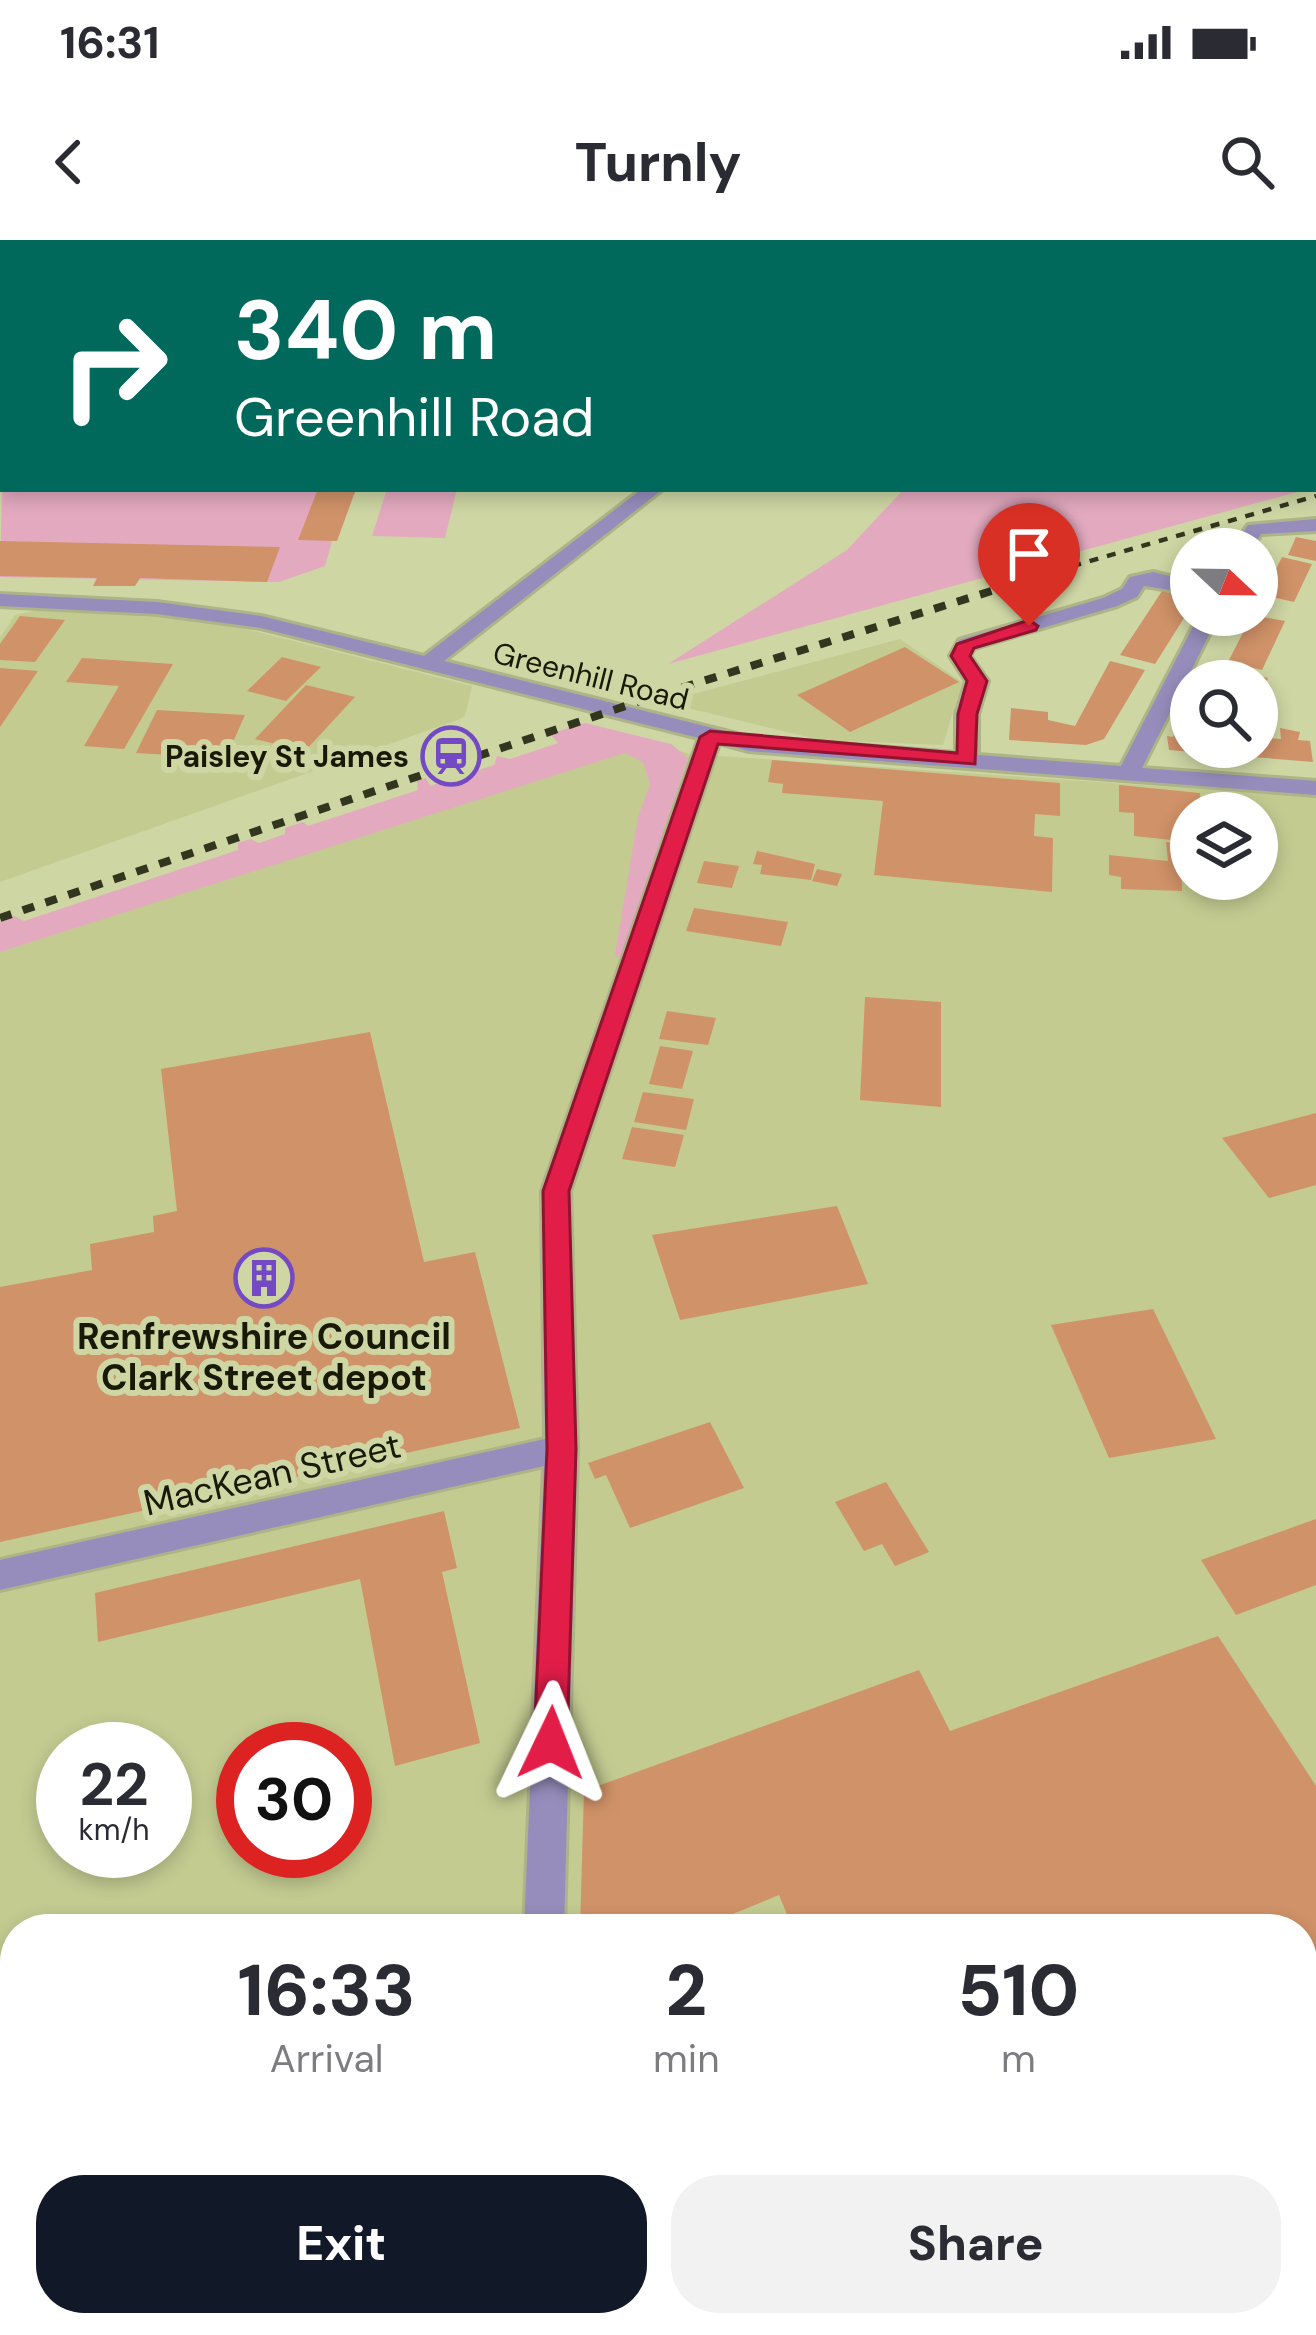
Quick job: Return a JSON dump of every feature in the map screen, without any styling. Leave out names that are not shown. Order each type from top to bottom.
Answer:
[{"type":"street","points":[[426,665],[650,492]]},
{"type":"street","points":[[1271,528],[1316,525]]},
{"type":"street","points":[[968,760],[968,714],[977,681],[960,656],[966,644],[1110,602],[1130,593],[1137,581],[1170,582]]},
{"type":"street","name":"Greenhill Road","points":[[4,604],[229,616],[710,737],[1127,776],[1316,788]]},
{"type":"street","points":[[1127,776],[1198,636]]},
{"type":"street","points":[[545,1914],[561,1449],[556,1191],[710,737]]},
{"type":"street","name":"MacKean Street","points":[[0,1575],[561,1449]]},
{"type":"shaded area","points":[[2,492],[346,492],[325,566],[279,582],[0,577]]},
{"type":"shaded area","points":[[386,492],[456,492],[445,538],[372,536]]},
{"type":"shaded area","points":[[901,492],[1297,492],[668,664],[847,550]]},
{"type":"shaded area","points":[[38,610],[214,621],[472,686],[465,716],[460,719],[0,882],[0,638],[15,615]]},
{"type":"shaded area","points":[[900,639],[962,682],[943,745],[820,740],[663,702]]},
{"type":"shaded area","points":[[585,723],[671,744],[688,758],[621,959],[615,955],[638,817],[650,784],[643,762],[625,753],[0,952],[0,922],[14,916],[24,921],[238,850],[238,843],[251,839],[259,843],[303,822],[308,826],[418,790],[417,781],[426,778],[430,786],[494,765],[497,756],[510,759],[558,743],[550,734]]},
{"type":"shaded area","points":[[618,734],[690,754],[1243,792],[1170,792],[1170,900],[1278,900],[1278,794],[1316,797],[1316,1914],[0,1914],[0,952],[599,759]]},
{"type":"building","points":[[317,492],[355,492],[337,541],[298,540]]},
{"type":"building","points":[[1296,537],[1316,541],[1316,561],[1288,555]]},
{"type":"building","points":[[0,541],[280,547],[267,582],[140,578],[135,586],[93,586],[97,578],[0,576]]},
{"type":"building","points":[[1282,557],[1312,564],[1294,602],[1278,598]]},
{"type":"building","points":[[1162,591],[1170,593],[1173,636],[1155,664],[1120,655]]},
{"type":"building","points":[[20,616],[65,620],[35,662],[0,660],[0,644]]},
{"type":"building","points":[[1241,636],[1278,636],[1267,660],[1229,660]]},
{"type":"building","points":[[905,647],[959,682],[850,732],[797,695]]},
{"type":"building","points":[[282,657],[321,667],[286,701],[247,691]]},
{"type":"building","points":[[82,658],[173,664],[124,749],[84,746],[119,686],[66,682]]},
{"type":"building","points":[[1110,661],[1145,670],[1104,739],[1086,745],[1009,740],[1011,708],[1048,712],[1048,720],[1075,726]]},
{"type":"building","points":[[0,668],[38,671],[0,727]]},
{"type":"building","points":[[306,685],[355,697],[305,751],[255,739]]},
{"type":"building","points":[[157,710],[245,715],[226,758],[136,753]]},
{"type":"building","points":[[1280,728],[1300,732],[1298,740],[1310,741],[1313,762],[1278,759]]},
{"type":"building","points":[[772,760],[1060,783],[1060,816],[1035,814],[1034,836],[1053,838],[1052,892],[874,875],[883,801],[782,793],[783,784],[768,782]]},
{"type":"building","points":[[1119,785],[1190,792],[1170,792],[1170,840],[1134,836],[1134,813],[1119,812]]},
{"type":"building","points":[[1166,842],[1170,842],[1170,891],[1121,889],[1121,877],[1109,875],[1109,855],[1168,861]]},
{"type":"building","points":[[757,851],[815,864],[811,880],[760,874],[762,865],[753,864]]},
{"type":"building","points":[[704,861],[739,866],[732,888],[697,883]]},
{"type":"building","points":[[817,869],[842,874],[837,886],[812,881]]},
{"type":"building","points":[[694,908],[788,922],[781,946],[686,931]]},
{"type":"building","points":[[865,997],[941,1002],[941,1107],[860,1100]]},
{"type":"building","points":[[667,1011],[716,1018],[708,1045],[659,1039]]},
{"type":"building","name":"Renfrewshire Council Clark Street depot","points":[[370,1032],[424,1262],[475,1252],[520,1428],[0,1542],[0,1287],[92,1270],[90,1244],[154,1232],[153,1216],[177,1211],[161,1069]]},
{"type":"building","points":[[660,1046],[693,1051],[682,1089],[649,1084]]},
{"type":"building","points":[[643,1092],[694,1099],[686,1130],[634,1122]]},
{"type":"building","points":[[1316,1113],[1316,1185],[1269,1198],[1222,1138]]},
{"type":"building","points":[[632,1127],[684,1135],[675,1167],[622,1159]]},
{"type":"building","points":[[837,1206],[868,1284],[680,1320],[652,1235]]},
{"type":"building","points":[[1153,1309],[1216,1439],[1109,1458],[1051,1325]]},
{"type":"building","points":[[710,1422],[744,1488],[630,1528],[606,1475],[595,1479],[588,1463]]},
{"type":"building","points":[[886,1482],[929,1552],[895,1566],[882,1544],[864,1551],[835,1502]]},
{"type":"building","points":[[444,1511],[457,1568],[442,1572],[480,1743],[395,1766],[360,1579],[98,1642],[95,1593]]},
{"type":"building","points":[[1316,1519],[1316,1585],[1236,1615],[1201,1560]]},
{"type":"building","points":[[1218,1636],[1316,1786],[1316,1914],[787,1914],[779,1895],[733,1914],[580,1914],[584,1791],[919,1670],[950,1731]]},
{"type":"railway","points":[[1060,570],[1316,496]]},
{"type":"railway","points":[[1060,570],[1065,568]]},
{"type":"railway","points":[[0,918],[655,696],[1060,570]]},
{"type":"railway","points":[[1055,571],[1060,570]]},
{"type":"place","name":"Paisley St James","points":[[451,756]]},
{"type":"place","name":"Renfrewshire Council Clark Street depot","points":[[264,1278]]},
{"type":"route","points":[[551,1743],[561,1449],[556,1191],[710,737],[968,760],[968,714],[977,681],[960,656],[966,644],[1029,626]]}]
